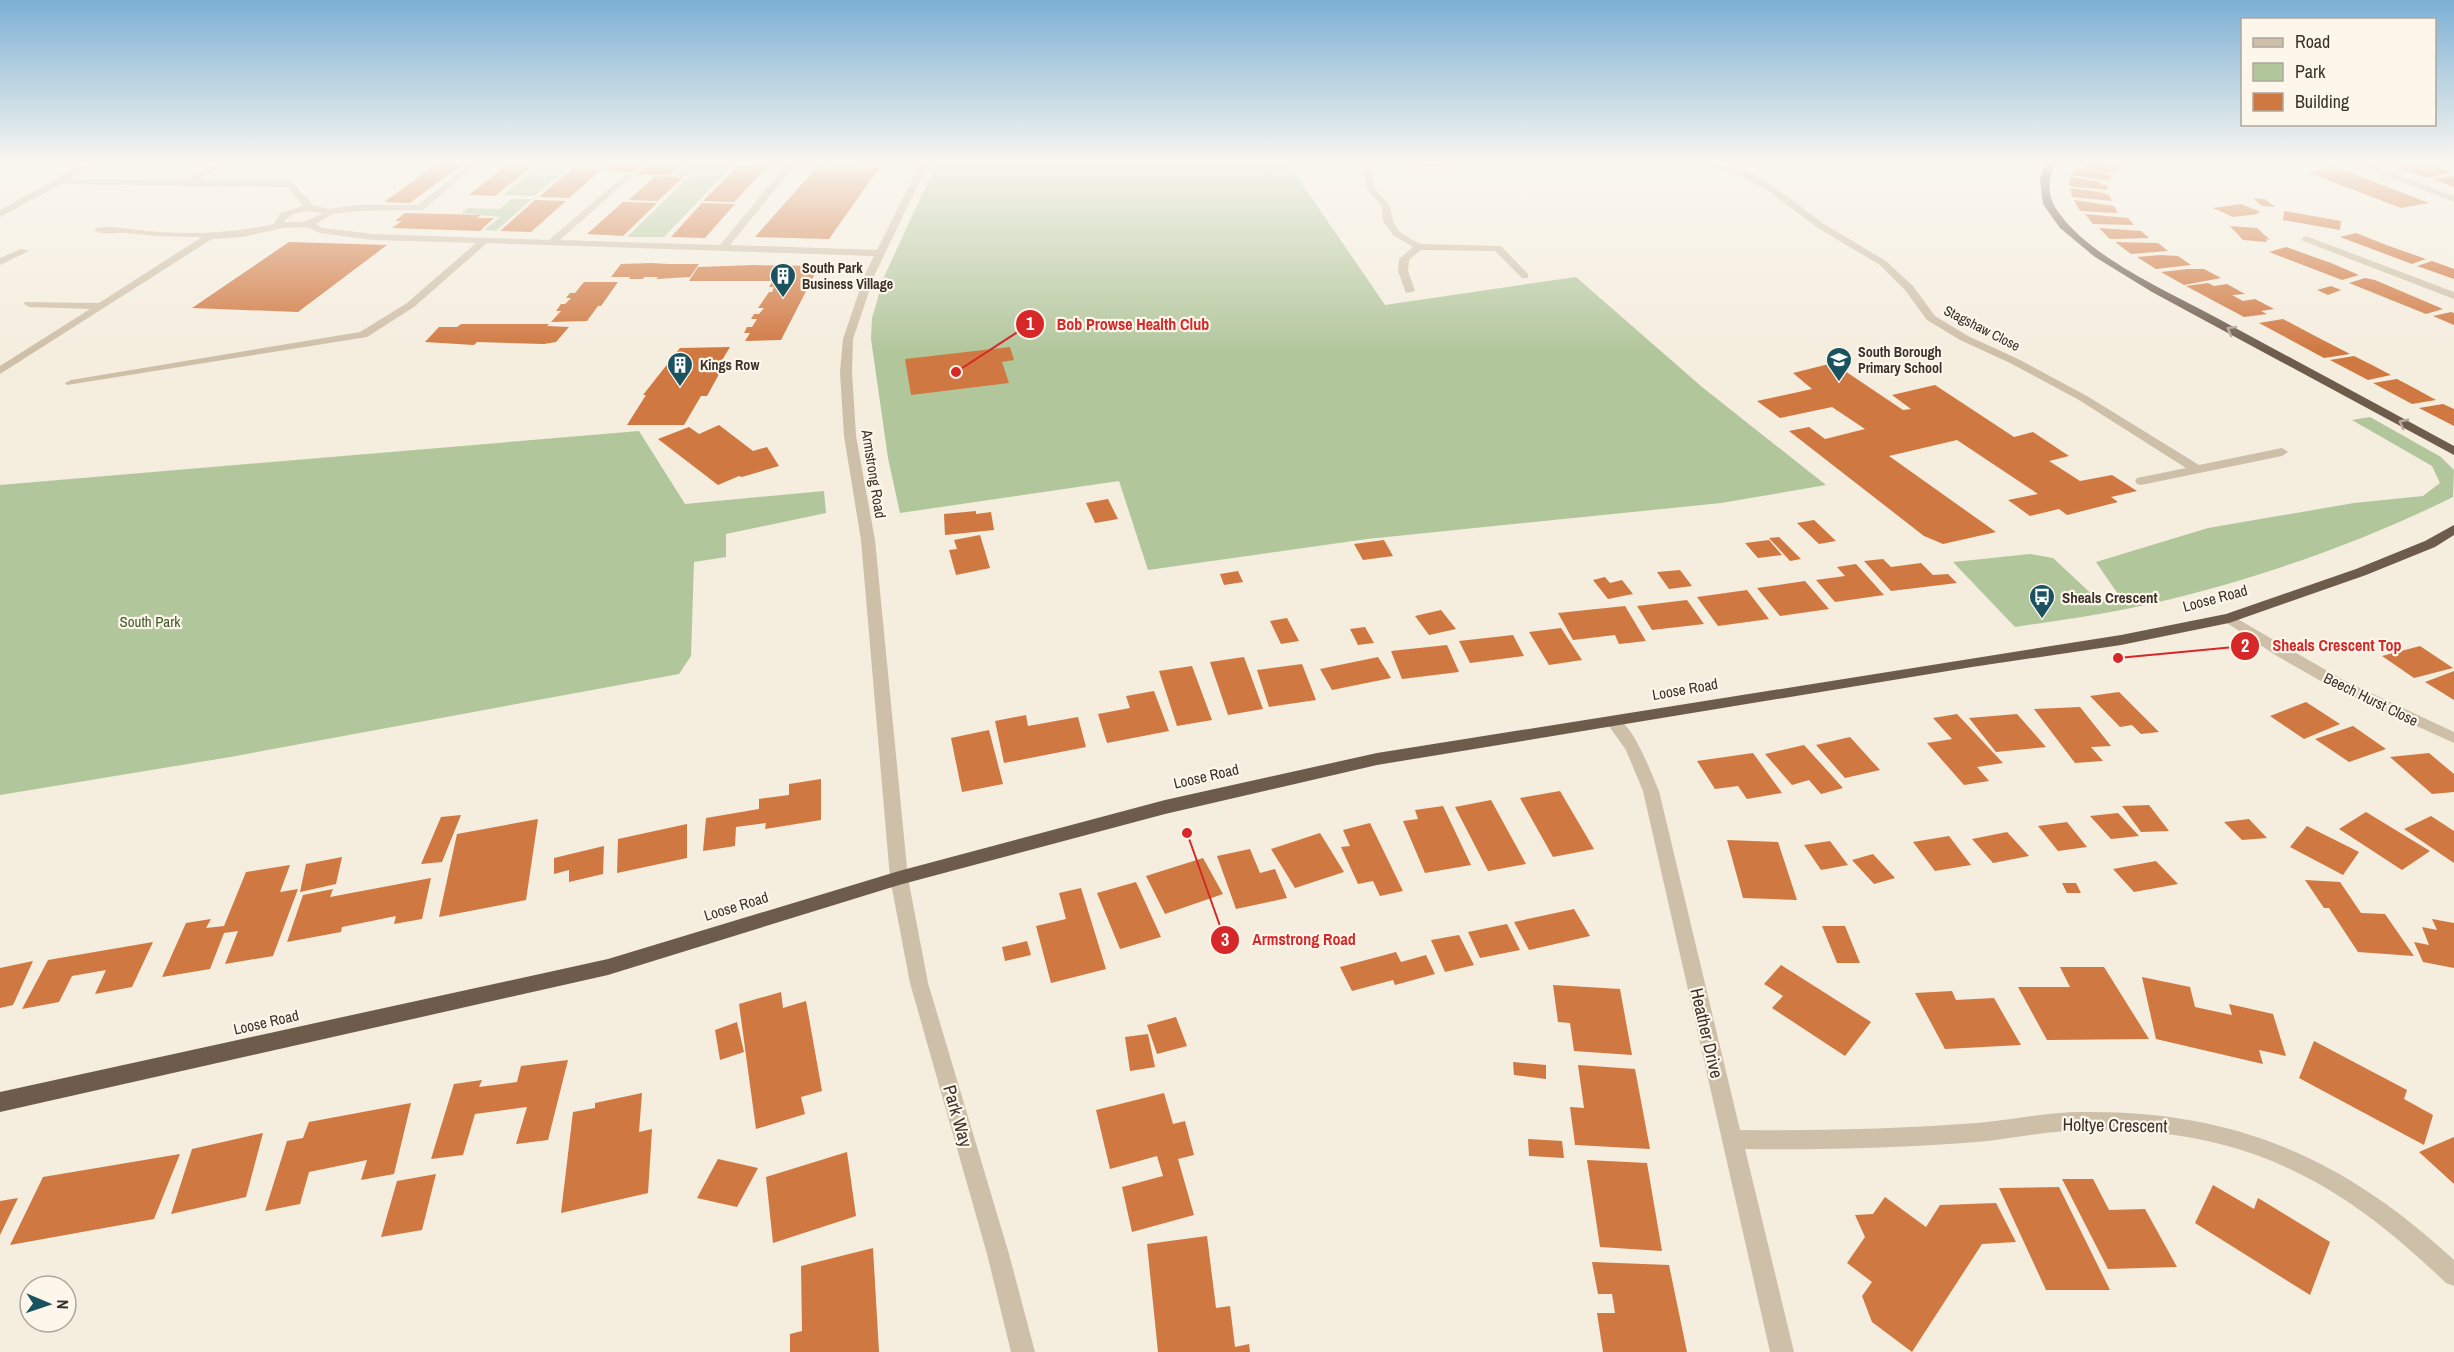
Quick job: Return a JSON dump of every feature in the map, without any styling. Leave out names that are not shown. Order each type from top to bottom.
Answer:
[{"type":"highway","points":[[2062,225],[2120,269],[2454,451]]},
{"type":"highway","name":"Loose Road","points":[[0,1102],[608,967],[899,878],[1165,807],[1366,762],[2131,638],[2229,618],[2351,576],[2430,544],[2454,529]]},
{"type":"highway","name":"Loose Road","points":[[2430,544],[2454,540]]},
{"type":"street","points":[[99,230],[210,236],[242,234],[270,225]]},
{"type":"street","points":[[311,225],[320,230],[373,237],[882,253]]},
{"type":"street","points":[[551,243],[571,225]]},
{"type":"street","points":[[723,248],[742,225]]},
{"type":"street","name":"Armstrong Road","points":[[895,225],[870,274],[848,339],[846,372],[855,472],[868,540],[899,878]]},
{"type":"street","points":[[1391,225],[1396,233],[1419,247],[1498,248],[1525,276]]},
{"type":"street","name":"Stagshaw Close","points":[[1820,225],[1883,263],[1909,288],[1931,318],[1964,338],[2014,361],[2083,398],[2198,470]]},
{"type":"street","points":[[0,371],[210,236]]},
{"type":"street","points":[[2306,239],[2454,296]]},
{"type":"street","points":[[71,383],[363,335],[392,318],[484,241]]},
{"type":"street","points":[[1410,291],[1403,271],[1404,259],[1419,247]]},
{"type":"street","points":[[0,262],[24,251]]},
{"type":"street","points":[[29,304],[102,306]]},
{"type":"street","points":[[2141,481],[2282,452]]},
{"type":"street","name":"Beech Hurst Close","points":[[2229,618],[2263,643],[2359,695],[2454,738]]},
{"type":"street","name":"Heather Drive","points":[[1614,722],[1633,749],[1651,791],[1782,1352]]},
{"type":"street","name":"Park Way","points":[[899,878],[919,982],[1001,1266],[1023,1352]]},
{"type":"street","name":"Holtye Crescent","points":[[1732,1139],[1789,1140],[1918,1136],[2078,1121],[2162,1123],[2201,1130],[2250,1142],[2338,1180],[2399,1225],[2454,1275]]},
{"type":"green space","points":[[490,225],[503,225],[496,231],[484,230]]},
{"type":"green space","points":[[639,225],[675,225],[664,237],[627,237]]},
{"type":"green space","points":[[908,225],[1330,225],[1385,305],[1576,277],[1702,387],[1826,485],[1721,503],[1367,539],[1148,570],[1119,481],[900,513],[888,458],[871,339],[872,318],[884,277]]},
{"type":"green space","points":[[2370,417],[2441,457],[2454,470],[2453,497],[2377,532],[2254,576],[2131,608],[2015,627],[1953,562],[2030,554],[2053,558],[2098,600],[2120,597],[2096,562],[2208,528],[2354,503],[2423,496],[2440,483],[2432,466],[2352,420]]},
{"type":"green space","name":"South Park","points":[[639,431],[685,504],[824,491],[826,513],[726,534],[726,557],[694,562],[691,656],[679,674],[230,757],[0,795],[0,485]]},
{"type":"building","points":[[396,225],[486,225],[480,231],[392,228]]},
{"type":"building","points":[[507,225],[539,225],[531,232],[500,231]]},
{"type":"building","points":[[597,225],[634,225],[623,236],[587,234]]},
{"type":"building","points":[[682,225],[716,225],[705,238],[671,237]]},
{"type":"building","points":[[766,225],[839,225],[829,239],[755,237]]},
{"type":"building","points":[[2312,225],[2341,225],[2340,230]]},
{"type":"building","points":[[2230,226],[2257,228],[2270,240],[2265,239],[2268,242],[2243,240]]},
{"type":"building","points":[[2099,228],[2141,231],[2149,238],[2110,239]]},
{"type":"building","points":[[2356,233],[2426,259],[2412,264],[2340,237]]},
{"type":"building","points":[[289,242],[387,245],[298,312],[192,308]]},
{"type":"building","points":[[2115,242],[2158,243],[2168,251],[2131,254]]},
{"type":"building","points":[[2286,247],[2359,275],[2342,280],[2269,252]]},
{"type":"building","points":[[2178,256],[2191,265],[2156,269],[2137,257]]},
{"type":"building","points":[[2432,261],[2454,269],[2454,279],[2417,266]]},
{"type":"building","points":[[621,264],[699,264],[690,277],[629,279],[630,277],[611,277]]},
{"type":"building","name":"South Park Business Village","points":[[819,266],[781,340],[745,341],[750,333],[744,333],[747,327],[752,327],[757,319],[751,319],[754,314],[759,314],[764,308],[758,308],[769,292],[772,292],[774,287],[769,287],[772,282],[778,281],[689,281],[698,267]]},
{"type":"building","points":[[2204,269],[2221,278],[2184,285],[2161,272]]},
{"type":"building","points":[[2365,278],[2375,280],[2443,309],[2426,314],[2349,283]]},
{"type":"building","points":[[584,282],[618,282],[587,321],[551,322],[561,311],[556,311],[561,304],[565,304],[571,298],[566,298],[570,293],[575,293]]},
{"type":"building","points":[[2208,283],[2214,286],[2227,284],[2245,294],[2232,295],[2243,301],[2255,299],[2274,309],[2261,311],[2267,314],[2244,317],[2186,286]]},
{"type":"building","points":[[2331,286],[2341,290],[2328,295],[2317,290]]},
{"type":"building","points":[[2454,313],[2454,325],[2433,316]]},
{"type":"building","points":[[2283,319],[2350,354],[2324,358],[2259,323]]},
{"type":"building","points":[[461,324],[549,324],[547,326],[569,327],[556,342],[544,344],[477,342],[474,345],[425,342],[439,327],[457,327]]},
{"type":"building","name":"Kings Row","points":[[730,347],[718,367],[723,367],[707,396],[701,396],[684,425],[627,425],[646,395],[643,395],[680,348]]},
{"type":"building","points":[[1010,347],[1014,360],[1002,362],[1009,383],[911,395],[905,359]]},
{"type":"building","points":[[2354,356],[2391,375],[2368,380],[2330,360]]},
{"type":"building","name":"South Borough Primary School","points":[[1833,363],[1903,410],[1911,409],[1892,395],[1935,385],[2014,437],[2033,432],[2069,456],[2049,461],[2080,481],[2112,475],[2137,491],[2111,497],[2118,502],[2067,515],[2059,509],[2030,516],[2008,500],[2038,494],[1957,440],[1889,456],[1996,532],[1943,544],[1924,536],[1789,431],[1809,427],[1825,439],[1865,429],[1832,407],[1780,418],[1757,401],[1812,389],[1793,373]]},
{"type":"building","points":[[2397,379],[2436,400],[2412,404],[2373,383]]},
{"type":"building","points":[[2443,404],[2454,409],[2454,426],[2419,408]]},
{"type":"building","points":[[719,425],[753,451],[767,447],[779,466],[739,476],[718,485],[658,439],[689,427],[699,434]]},
{"type":"building","points":[[1108,499],[1118,519],[1095,523],[1086,503]]},
{"type":"building","points":[[976,511],[976,514],[991,512],[994,530],[945,535],[944,514]]},
{"type":"building","points":[[1814,520],[1836,541],[1819,544],[1797,523]]},
{"type":"building","points":[[980,535],[990,568],[956,575],[949,550],[957,549],[954,540]]},
{"type":"building","points":[[1779,537],[1801,559],[1790,561],[1769,538]]},
{"type":"building","points":[[1384,540],[1393,556],[1363,560],[1354,544]]},
{"type":"building","points":[[1769,540],[1782,555],[1758,558],[1745,543]]},
{"type":"building","points":[[1883,559],[1891,567],[1921,563],[1933,575],[1948,574],[1957,583],[1891,591],[1864,561]]},
{"type":"building","points":[[1856,564],[1884,595],[1835,602],[1816,580],[1845,576],[1837,567]]},
{"type":"building","points":[[1680,570],[1692,586],[1669,589],[1657,572]]},
{"type":"building","points":[[1238,571],[1243,582],[1224,585],[1220,574]]},
{"type":"building","points":[[1605,577],[1610,583],[1622,580],[1633,594],[1608,599],[1593,580]]},
{"type":"building","points":[[1805,581],[1829,609],[1780,616],[1757,588]]},
{"type":"building","points":[[1747,590],[1769,619],[1718,626],[1697,597]]},
{"type":"building","points":[[1687,600],[1704,624],[1652,630],[1637,606]]},
{"type":"building","points":[[1625,606],[1646,641],[1619,644],[1615,635],[1573,640],[1558,613]]},
{"type":"building","points":[[1441,610],[1456,629],[1429,635],[1415,616]]},
{"type":"building","points":[[1287,618],[1299,641],[1281,644],[1270,621]]},
{"type":"building","points":[[1365,627],[1374,643],[1358,645],[1350,629]]},
{"type":"building","points":[[1561,628],[1582,660],[1549,665],[1529,632]]},
{"type":"building","points":[[1513,635],[1524,656],[1470,663],[1459,641]]},
{"type":"building","points":[[1447,645],[1459,672],[1402,679],[1391,651]]},
{"type":"building","points":[[2420,646],[2453,668],[2414,678],[2382,656]]},
{"type":"building","points":[[1244,657],[1263,709],[1228,715],[1210,662]]},
{"type":"building","points":[[1378,657],[1391,678],[1332,690],[1320,669]]},
{"type":"building","points":[[1302,664],[1316,700],[1269,707],[1257,670]]},
{"type":"building","points":[[1192,666],[1212,720],[1177,726],[1159,671]]},
{"type":"building","points":[[2454,671],[2454,700],[2425,682]]},
{"type":"building","points":[[1154,691],[1169,731],[1107,743],[1098,714],[1130,708],[1126,696]]},
{"type":"building","points":[[2119,692],[2159,732],[2141,734],[2132,725],[2120,727],[2090,696]]},
{"type":"building","points":[[2306,702],[2340,724],[2304,739],[2270,716]]},
{"type":"building","points":[[2080,707],[2111,746],[2091,747],[2103,761],[2075,763],[2034,709]]},
{"type":"building","points":[[1957,714],[2003,763],[1977,767],[1989,781],[1964,785],[1927,743],[1952,739],[1933,718]]},
{"type":"building","points":[[2017,714],[2046,747],[1996,752],[1969,718]]},
{"type":"building","points":[[1026,715],[1028,726],[1078,717],[1086,747],[1004,763],[995,721]]},
{"type":"building","points":[[2353,726],[2386,749],[2349,762],[2315,739]]},
{"type":"building","points":[[989,730],[1003,784],[962,792],[951,738]]},
{"type":"building","points":[[1850,737],[1880,770],[1845,778],[1816,745]]},
{"type":"building","points":[[1804,745],[1843,788],[1821,794],[1809,780],[1792,785],[1765,754]]},
{"type":"building","points":[[1753,753],[1782,793],[1747,799],[1738,786],[1715,789],[1697,761]]},
{"type":"building","points":[[2429,753],[2454,774],[2454,792],[2432,794],[2390,757]]},
{"type":"building","points":[[821,779],[821,820],[765,829],[766,823],[736,827],[735,846],[703,851],[706,818],[759,809],[759,799],[789,795],[789,784]]},
{"type":"building","points":[[1560,791],[1594,849],[1553,857],[1520,798]]},
{"type":"building","points":[[1491,800],[1526,864],[1488,871],[1455,807]]},
{"type":"building","points":[[2149,805],[2169,831],[2141,832],[2122,806]]},
{"type":"building","points":[[1443,806],[1471,865],[1425,873],[1403,821],[1418,819],[1415,810]]},
{"type":"building","points":[[2366,812],[2430,851],[2402,870],[2339,829]]},
{"type":"building","points":[[2118,813],[2139,836],[2111,839],[2090,816]]},
{"type":"building","points":[[461,815],[442,862],[421,864],[441,817]]},
{"type":"building","points":[[2431,816],[2454,831],[2454,863],[2404,829]]},
{"type":"building","points":[[538,819],[526,900],[439,917],[457,834]]},
{"type":"building","points":[[2249,819],[2267,838],[2242,840],[2224,822]]},
{"type":"building","points":[[2067,822],[2087,847],[2058,851],[2038,826]]},
{"type":"building","points":[[1370,823],[1403,891],[1380,896],[1373,881],[1358,884],[1341,847],[1350,846],[1343,830]]},
{"type":"building","points":[[687,824],[687,858],[617,873],[618,839]]},
{"type":"building","points":[[2307,826],[2359,852],[2343,875],[2290,847]]},
{"type":"building","points":[[2007,832],[2029,856],[1993,863],[1972,839]]},
{"type":"building","points":[[1320,833],[1344,872],[1295,888],[1271,849]]},
{"type":"building","points":[[1949,836],[1971,865],[1935,871],[1913,842]]},
{"type":"building","points":[[1727,840],[1778,842],[1797,900],[1743,898]]},
{"type":"building","points":[[1830,841],[1848,865],[1821,870],[1804,845]]},
{"type":"building","points":[[604,846],[603,874],[569,882],[569,870],[554,874],[554,858]]},
{"type":"building","points":[[1250,849],[1260,873],[1275,869],[1287,898],[1236,909],[1217,856]]},
{"type":"building","points":[[1873,854],[1895,878],[1874,884],[1852,860]]},
{"type":"building","points":[[342,857],[336,884],[300,892],[306,864]]},
{"type":"building","points":[[1203,858],[1223,894],[1165,914],[1146,876]]},
{"type":"building","points":[[2156,861],[2178,884],[2134,892],[2113,869]]},
{"type":"building","points":[[290,865],[280,892],[298,889],[273,956],[225,964],[238,931],[224,933],[210,969],[162,977],[186,923],[211,919],[206,928],[224,926],[246,872]]},
{"type":"building","points":[[431,878],[422,919],[394,924],[396,916],[342,927],[341,932],[287,942],[303,895],[333,889],[330,897]]},
{"type":"building","points":[[2305,880],[2340,882],[2361,913],[2385,914],[2414,956],[2358,952],[2329,908],[2324,908]]},
{"type":"building","points":[[1136,882],[1161,937],[1120,949],[1097,893]]},
{"type":"building","points":[[2062,883],[2076,883],[2081,893],[2067,893]]},
{"type":"building","points":[[1081,888],[1106,969],[1051,983],[1036,926],[1066,919],[1059,893]]},
{"type":"building","points":[[1574,909],[1590,936],[1529,950],[1514,922]]},
{"type":"building","points":[[2432,919],[2454,923],[2454,968],[2423,962],[2414,942],[2429,945],[2422,927],[2437,930]]},
{"type":"building","points":[[1507,924],[1520,950],[1480,958],[1468,932]]},
{"type":"building","points":[[1822,926],[1845,926],[1860,963],[1837,963]]},
{"type":"building","points":[[1459,935],[1474,965],[1445,972],[1431,940]]},
{"type":"building","points":[[1027,941],[1031,955],[1005,961],[1002,947]]},
{"type":"building","points":[[153,942],[132,987],[95,994],[106,970],[72,976],[59,1002],[22,1009],[48,960]]},
{"type":"building","points":[[1396,952],[1401,962],[1426,955],[1435,974],[1395,985],[1393,980],[1352,991],[1340,967]]},
{"type":"building","points":[[33,961],[13,1005],[0,1008],[0,968]]},
{"type":"building","points":[[1781,965],[1871,1022],[1845,1056],[1772,1008],[1783,996],[1764,984]]},
{"type":"building","points":[[2060,967],[2104,967],[2149,1039],[2047,1040],[2018,987],[2070,987]]},
{"type":"building","points":[[2142,977],[2190,987],[2195,1007],[2232,1015],[2229,1004],[2273,1014],[2286,1056],[2259,1050],[2263,1064],[2156,1039]]},
{"type":"building","points":[[1553,985],[1620,989],[1632,1055],[1574,1051],[1570,1023],[1558,1022]]},
{"type":"building","points":[[1952,991],[1956,1000],[1994,998],[2021,1045],[1945,1049],[1915,993]]},
{"type":"building","points":[[781,992],[783,1008],[806,1001],[822,1091],[801,1097],[805,1114],[756,1129],[739,1004]]},
{"type":"building","points":[[1176,1017],[1187,1046],[1157,1054],[1147,1025]]},
{"type":"building","points":[[737,1022],[744,1052],[720,1060],[715,1030]]},
{"type":"building","points":[[1148,1034],[1155,1067],[1130,1071],[1125,1037]]},
{"type":"building","points":[[2314,1041],[2407,1090],[2404,1099],[2433,1115],[2424,1145],[2299,1078]]},
{"type":"building","points":[[568,1060],[548,1140],[516,1144],[527,1107],[475,1114],[463,1155],[431,1159],[454,1084],[482,1080],[479,1087],[517,1082],[521,1066]]},
{"type":"building","points":[[1513,1062],[1546,1065],[1546,1079],[1514,1075]]},
{"type":"building","points":[[1578,1065],[1635,1069],[1650,1149],[1575,1145],[1570,1107],[1584,1108]]},
{"type":"building","points":[[642,1093],[639,1132],[652,1129],[648,1193],[561,1213],[573,1112],[595,1108],[595,1103]]},
{"type":"building","points":[[1164,1093],[1173,1124],[1185,1121],[1194,1155],[1178,1159],[1194,1215],[1132,1232],[1122,1187],[1163,1176],[1157,1156],[1110,1169],[1096,1110]]},
{"type":"building","points":[[411,1103],[394,1174],[361,1180],[367,1160],[309,1172],[300,1204],[265,1211],[287,1141],[303,1138],[309,1122]]},
{"type":"building","points":[[263,1133],[246,1197],[171,1214],[192,1149]]},
{"type":"building","points":[[2454,1137],[2454,1184],[2419,1152]]},
{"type":"building","points":[[1528,1139],[1562,1141],[1564,1158],[1529,1156]]},
{"type":"building","points":[[847,1152],[856,1216],[773,1243],[766,1177]]},
{"type":"building","points":[[180,1154],[154,1219],[10,1245],[43,1177]]},
{"type":"building","points":[[718,1159],[758,1168],[737,1207],[697,1198]]},
{"type":"building","points":[[1587,1160],[1647,1163],[1662,1251],[1600,1247]]},
{"type":"building","points":[[436,1174],[422,1230],[381,1237],[397,1181]]},
{"type":"building","points":[[2062,1179],[2093,1179],[2109,1210],[2145,1209],[2177,1267],[2108,1269]]},
{"type":"building","points":[[2213,1185],[2254,1209],[2258,1198],[2330,1242],[2310,1295],[2195,1223]]},
{"type":"building","points":[[2059,1187],[2110,1290],[2046,1290],[1999,1188]]},
{"type":"building","points":[[1885,1197],[1926,1227],[1940,1205],[1996,1203],[2016,1242],[1982,1244],[1912,1352],[1872,1322],[1862,1296],[1872,1282],[1847,1263],[1865,1237],[1855,1215],[1873,1214]]},
{"type":"building","points":[[18,1198],[0,1235],[0,1201]]},
{"type":"building","points":[[1207,1236],[1216,1308],[1230,1306],[1235,1347],[1249,1344],[1250,1352],[1158,1352],[1147,1244]]},
{"type":"building","points":[[873,1248],[879,1352],[790,1352],[790,1334],[802,1331],[801,1266]]},
{"type":"building","points":[[1592,1262],[1669,1265],[1687,1352],[1603,1352],[1597,1313],[1615,1313],[1612,1294],[1598,1294]]},
{"type":"place","name":"South Park Business Village","points":[[783,299]]},
{"type":"place","name":"Bob Prowse Health Club","points":[[956,372]]},
{"type":"place","name":"South Borough Primary School","points":[[1839,383]]},
{"type":"place","name":"Kings Row","points":[[680,388]]},
{"type":"place","name":"Sheals Crescent","points":[[2042,620]]},
{"type":"place","name":"Sheals Crescent Top","points":[[2118,658]]},
{"type":"place","name":"Armstrong Road","points":[[1187,833]]}]
